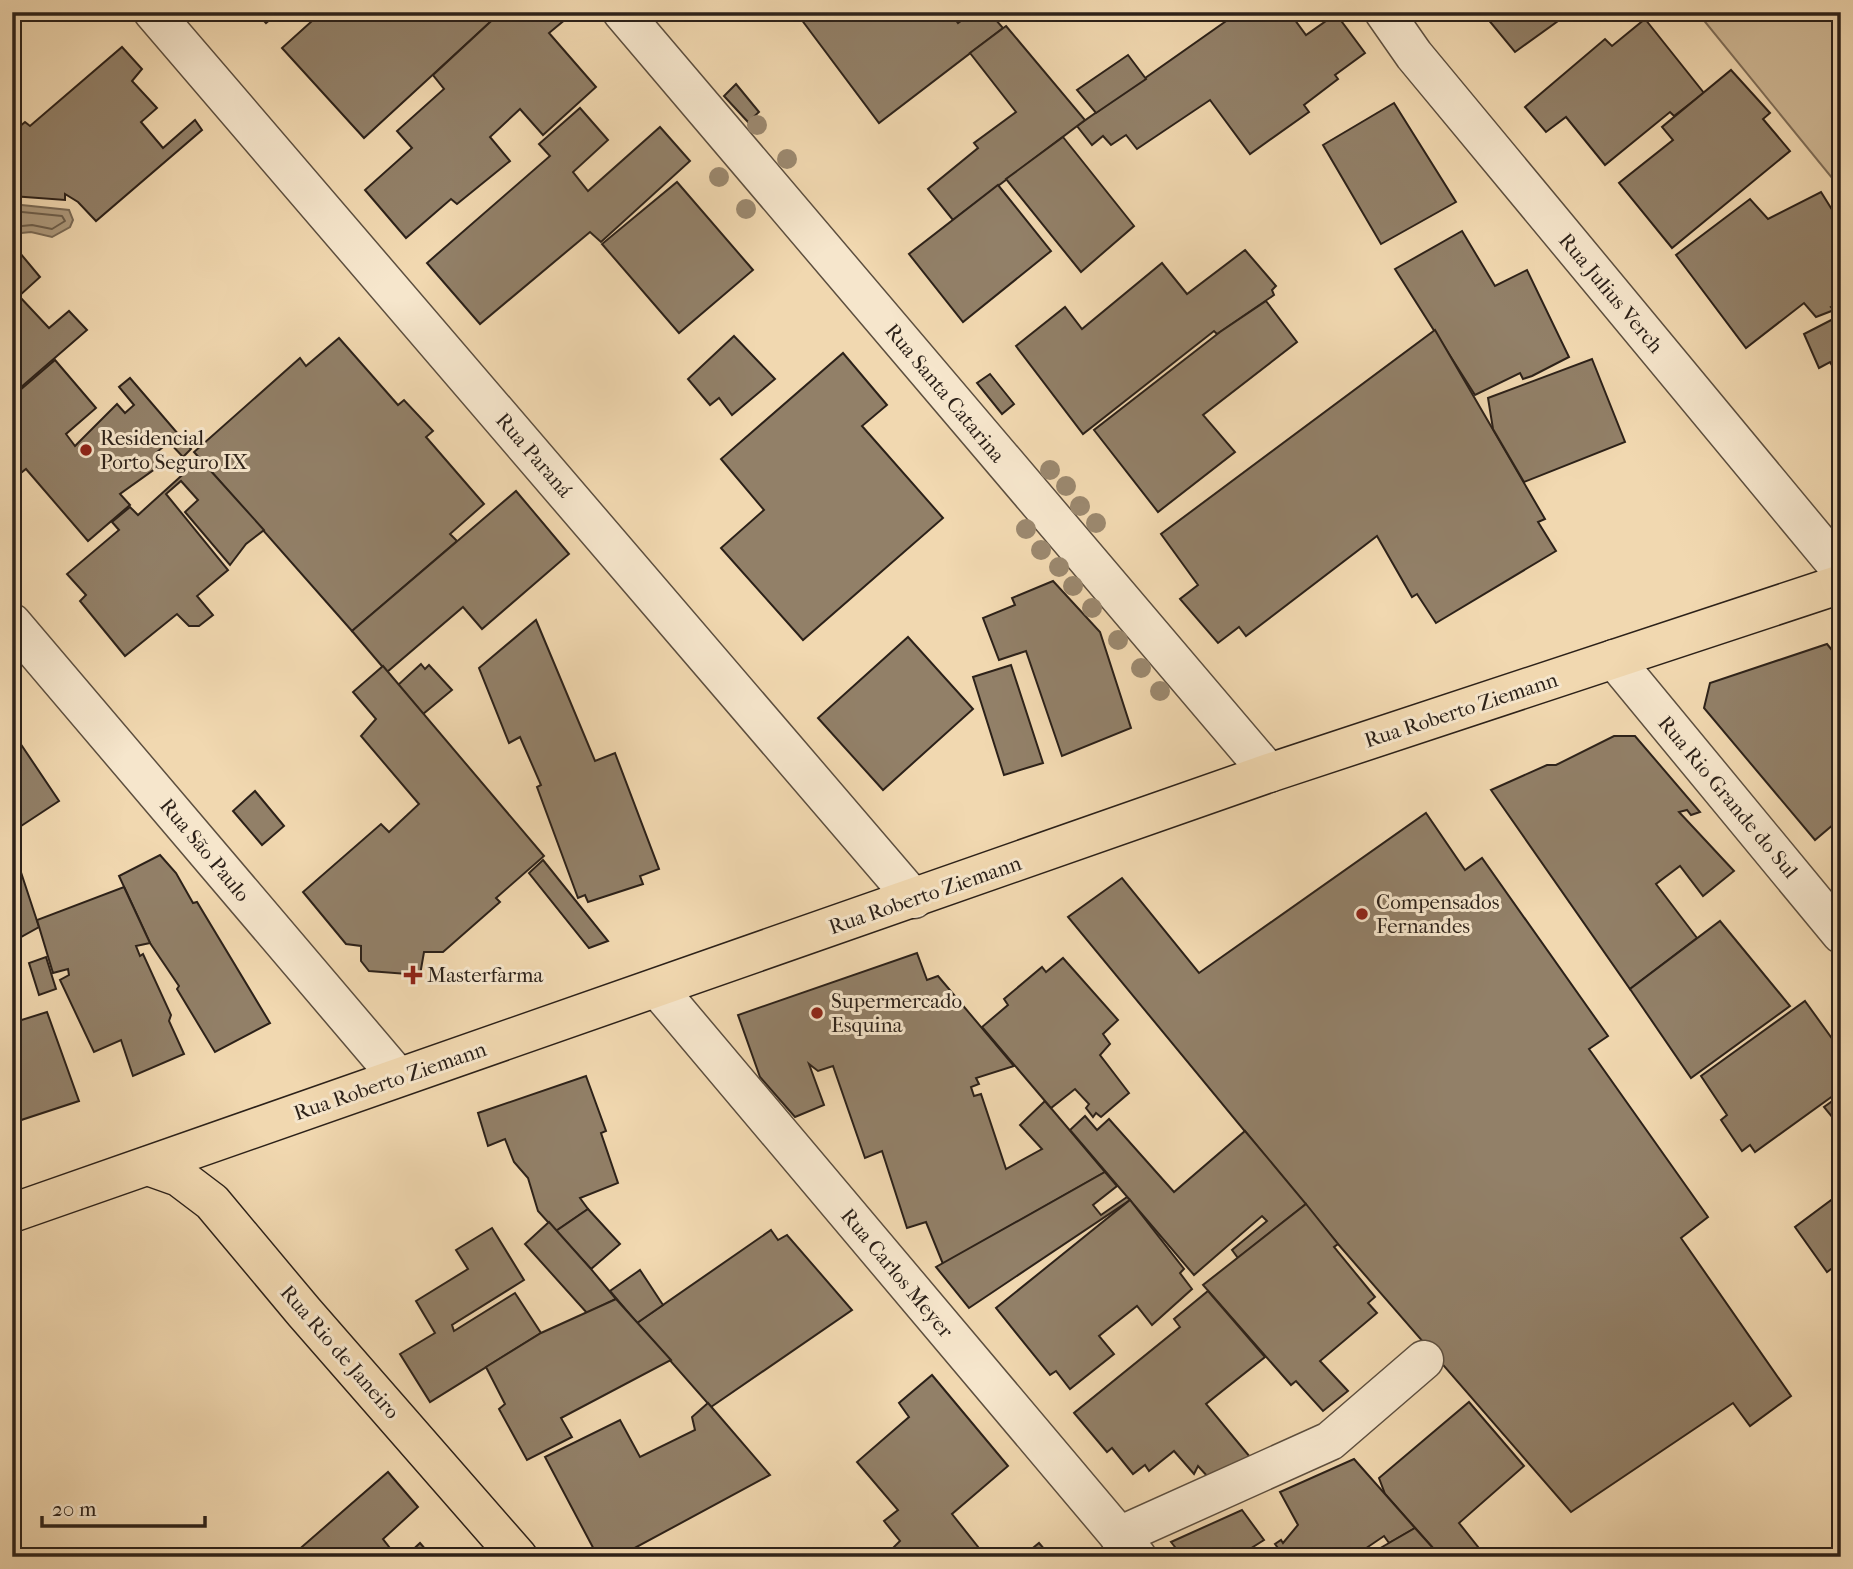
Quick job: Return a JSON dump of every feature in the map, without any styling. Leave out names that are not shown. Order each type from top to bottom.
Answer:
[{"type":"main road","name":"Rua Roberto Ziemann","points":[[12,1213],[1269,773],[1841,584]]},
{"type":"main road","name":"Rua Rio de Janeiro","points":[[148,1166],[179,1177],[212,1202],[304,1312],[518,1557]]},
{"type":"street","name":"Rua Paraná","points":[[153,12],[914,899]]},
{"type":"street","name":"Rua Santa Catarina","points":[[622,12],[1269,773]]},
{"type":"street","name":"Rua Julius Verch","points":[[1384,12],[1414,55],[1841,570]]},
{"type":"street","name":"Rua São Paulo","points":[[12,623],[398,1077]]},
{"type":"street","name":"Rua Rio Grande do Sul","points":[[1614,659],[1841,934]]},
{"type":"street","name":"Rua Carlos Meyer","points":[[658,989],[1128,1546]]},
{"type":"street","points":[[1128,1546],[1330,1441],[1424,1360]]},
{"type":"shaded area","points":[[1697,12],[1841,12],[1841,189]]},
{"type":"water","points":[[12,204],[69,210],[73,220],[70,227],[52,237],[31,232],[12,234]]},
{"type":"building","points":[[256,12],[279,12],[266,23]]},
{"type":"building","points":[[322,12],[501,12],[364,138],[282,48]]},
{"type":"building","points":[[501,12],[562,12],[567,18],[549,33],[596,87],[543,135],[520,109],[490,137],[510,161],[457,204],[451,199],[406,238],[365,190],[412,148],[397,131],[444,89],[433,75]]},
{"type":"building","points":[[810,12],[950,12],[958,23],[973,12],[989,12],[1003,28],[879,123],[801,19]]},
{"type":"building","points":[[1239,12],[1289,12],[1306,35],[1336,14],[1365,53],[1335,75],[1338,79],[1304,105],[1309,112],[1250,154],[1210,100],[1137,149],[1126,135],[1111,145],[1103,136],[1092,145],[1077,126]]},
{"type":"building","points":[[1482,12],[1562,12],[1555,17],[1558,21],[1515,52]]},
{"type":"building","points":[[1645,19],[1704,93],[1674,116],[1670,112],[1605,165],[1566,117],[1546,132],[1525,107],[1605,39],[1612,46]]},
{"type":"building","points":[[1006,26],[1085,120],[953,220],[928,189],[978,148],[974,143],[1016,112],[970,53]]},
{"type":"building","points":[[122,47],[142,69],[132,81],[157,108],[141,122],[163,148],[195,120],[202,130],[96,221],[78,202],[65,194],[65,200],[12,196],[12,133],[25,122],[30,126]]},
{"type":"building","points":[[1128,55],[1146,79],[1096,113],[1077,90]]},
{"type":"building","points":[[1731,70],[1770,113],[1763,119],[1790,151],[1672,248],[1619,183],[1673,140],[1662,127]]},
{"type":"building","points":[[736,84],[759,112],[748,122],[724,96]]},
{"type":"building","points":[[1394,103],[1456,202],[1381,244],[1323,145]]},
{"type":"building","points":[[580,108],[608,140],[573,172],[588,191],[660,127],[690,161],[601,242],[590,232],[480,324],[427,263],[550,156],[539,144]]},
{"type":"building","points":[[1063,137],[1134,226],[1081,272],[1006,179]]},
{"type":"building","points":[[677,182],[753,270],[679,333],[602,244]]},
{"type":"building","points":[[998,185],[1051,251],[963,322],[909,254]]},
{"type":"building","points":[[1821,192],[1841,224],[1841,302],[1831,307],[1834,310],[1816,317],[1804,303],[1746,348],[1676,255],[1750,199],[1768,219]]},
{"type":"building","points":[[1462,231],[1495,286],[1527,270],[1569,357],[1532,376],[1523,379],[1520,373],[1475,395],[1395,269]]},
{"type":"building","points":[[15,247],[40,277],[19,296],[49,328],[69,311],[87,330],[12,395],[12,250]]},
{"type":"building","points":[[1245,250],[1276,286],[1272,290],[1274,295],[1217,334],[1214,331],[1083,434],[1016,346],[1065,307],[1082,329],[1162,263],[1187,294]]},
{"type":"building","points":[[1266,301],[1297,342],[1203,415],[1235,452],[1158,512],[1094,430],[1220,332]]},
{"type":"building","points":[[1841,315],[1839,378],[1830,362],[1819,368],[1804,334]]},
{"type":"building","points":[[1435,330],[1545,519],[1538,522],[1556,551],[1436,623],[1417,594],[1412,597],[1377,536],[1246,636],[1239,627],[1218,643],[1180,599],[1198,585],[1161,534]]},
{"type":"building","points":[[734,336],[775,379],[732,415],[719,398],[710,405],[688,379]]},
{"type":"building","points":[[339,338],[398,405],[404,400],[433,431],[426,437],[484,504],[450,534],[457,541],[352,631],[194,452],[300,358],[306,366]]},
{"type":"building","points":[[843,353],[887,405],[862,426],[943,518],[803,640],[721,548],[764,510],[721,459]]},
{"type":"building","points":[[1592,359],[1625,442],[1524,482],[1493,429],[1488,398]]},
{"type":"building","name":"Residencial Porto Seguro IX","points":[[55,360],[96,408],[66,434],[75,446],[117,404],[125,413],[134,405],[119,387],[130,378],[191,449],[183,457],[169,442],[157,452],[166,461],[120,494],[130,505],[88,541],[26,469],[12,480],[12,397]]},
{"type":"building","points":[[990,374],[1014,404],[1002,414],[977,383]]},
{"type":"building","points":[[200,459],[264,530],[246,544],[230,565],[185,512],[198,500],[181,481],[166,494],[228,570],[197,596],[213,615],[199,626],[189,626],[177,614],[125,656],[80,601],[86,595],[67,574],[119,530],[112,522],[130,507],[138,515]]},
{"type":"building","points":[[516,491],[569,554],[482,629],[463,607],[387,672],[352,631]]},
{"type":"building","points":[[1053,581],[1100,632],[1131,728],[1062,756],[1026,651],[999,660],[983,618],[1015,605],[1012,598]]},
{"type":"building","points":[[536,620],[595,761],[615,753],[659,869],[640,876],[643,884],[588,902],[585,895],[578,898],[537,787],[541,785],[520,737],[509,743],[479,668]]},
{"type":"building","points":[[908,637],[973,709],[883,790],[818,718]]},
{"type":"building","points":[[1827,644],[1841,661],[1841,818],[1815,840],[1704,708],[1710,683]]},
{"type":"building","points":[[421,664],[425,669],[429,665],[452,690],[423,714],[398,685]]},
{"type":"building","points":[[1011,665],[1043,763],[1004,775],[973,677]]},
{"type":"building","points":[[383,666],[544,856],[496,898],[500,902],[443,952],[424,952],[420,975],[369,971],[361,961],[361,946],[346,944],[303,892],[381,824],[389,832],[419,804],[361,736],[376,719],[353,692]]},
{"type":"building","points":[[1614,736],[1635,736],[1700,812],[1691,815],[1687,810],[1679,812],[1734,871],[1703,896],[1680,866],[1656,884],[1697,938],[1630,989],[1491,790],[1547,765],[1556,765]]},
{"type":"building","points":[[16,737],[59,801],[12,832],[12,739]]},
{"type":"building","points":[[255,791],[284,826],[262,845],[233,811]]},
{"type":"building","points":[[1426,813],[1465,870],[1482,858],[1608,1036],[1589,1049],[1708,1217],[1681,1238],[1791,1396],[1750,1426],[1733,1403],[1571,1512],[1338,1244],[1068,917],[1122,878],[1199,973]]},
{"type":"building","points":[[12,845],[39,927],[12,942]]},
{"type":"building","points":[[160,855],[176,873],[193,903],[197,902],[270,1023],[215,1052],[177,989],[179,986],[150,943],[119,876]]},
{"type":"building","points":[[543,860],[608,941],[589,948],[529,873]]},
{"type":"building","points":[[124,887],[150,943],[136,946],[140,956],[143,954],[171,1015],[169,1021],[184,1054],[133,1076],[121,1040],[94,1052],[60,980],[69,975],[68,969],[53,973],[37,920]]},
{"type":"building","points":[[1720,921],[1790,1006],[1691,1078],[1630,989]]},
{"type":"building","points":[[917,953],[927,980],[938,976],[1014,1066],[976,1078],[979,1084],[971,1087],[974,1096],[981,1094],[1006,1169],[1042,1149],[1020,1125],[1045,1101],[1105,1172],[943,1264],[926,1222],[907,1228],[882,1151],[865,1158],[833,1066],[818,1071],[809,1064],[824,1105],[795,1117],[760,1077],[738,1015]]},
{"type":"building","points":[[46,957],[56,989],[39,995],[29,963]]},
{"type":"building","points":[[1063,958],[1118,1020],[1103,1034],[1110,1044],[1100,1055],[1129,1093],[1101,1117],[1096,1113],[1093,1117],[1086,1108],[1089,1104],[1075,1089],[1051,1108],[982,1027],[1008,1005],[1004,999],[1042,967],[1046,972]]},
{"type":"building","points":[[1805,1001],[1841,1051],[1841,1090],[1755,1152],[1750,1145],[1742,1151],[1721,1120],[1727,1115],[1701,1076]]},
{"type":"building","points":[[47,1012],[79,1101],[12,1123],[12,1023]]},
{"type":"building","points":[[586,1076],[606,1131],[601,1133],[618,1183],[580,1198],[588,1209],[556,1231],[538,1211],[528,1178],[514,1162],[505,1139],[488,1146],[478,1113]]},
{"type":"building","points":[[1841,1095],[1841,1128],[1824,1107]]},
{"type":"building","points":[[1085,1116],[1097,1130],[1109,1119],[1174,1192],[1245,1131],[1306,1204],[1238,1258],[1232,1250],[1267,1221],[1262,1216],[1194,1275],[1070,1130]]},
{"type":"building","points":[[1105,1172],[1117,1186],[1093,1205],[1101,1215],[1127,1197],[1130,1200],[969,1308],[936,1267]]},
{"type":"building","points":[[1838,1195],[1841,1199],[1841,1280],[1831,1269],[1827,1272],[1795,1227]]},
{"type":"building","points":[[1130,1200],[1184,1269],[1180,1273],[1192,1289],[1152,1325],[1137,1306],[1099,1336],[1114,1354],[1070,1389],[1056,1371],[1050,1375],[996,1308]]},
{"type":"building","points":[[1306,1204],[1338,1244],[1334,1247],[1375,1297],[1368,1303],[1377,1313],[1320,1361],[1348,1391],[1323,1411],[1296,1381],[1291,1385],[1203,1285]]},
{"type":"building","points":[[588,1209],[620,1244],[591,1269],[556,1231]]},
{"type":"building","points":[[549,1222],[616,1299],[587,1313],[525,1244]]},
{"type":"building","points":[[492,1228],[524,1280],[452,1325],[454,1331],[515,1293],[541,1333],[430,1402],[400,1354],[435,1333],[416,1301],[468,1269],[456,1250]]},
{"type":"building","points":[[771,1230],[778,1240],[787,1235],[852,1310],[711,1407],[637,1323]]},
{"type":"building","points":[[640,1270],[663,1305],[637,1323],[610,1291]]},
{"type":"building","points":[[1208,1291],[1265,1357],[1206,1404],[1250,1457],[1208,1477],[1198,1466],[1194,1474],[1174,1451],[1149,1471],[1145,1465],[1133,1474],[1112,1448],[1107,1452],[1074,1413],[1180,1327],[1174,1319]]},
{"type":"building","points":[[616,1299],[671,1360],[561,1418],[572,1437],[527,1460],[499,1409],[505,1404],[486,1367],[541,1333]]},
{"type":"building","points":[[932,1375],[1008,1466],[952,1514],[986,1557],[884,1557],[900,1541],[884,1521],[898,1510],[857,1462],[909,1417],[899,1403]]},
{"type":"building","points":[[1469,1402],[1524,1466],[1459,1523],[1486,1557],[1441,1557],[1385,1494],[1379,1478]]},
{"type":"building","points":[[708,1403],[770,1475],[618,1557],[598,1557],[545,1457],[620,1420],[640,1457],[695,1430],[692,1417]]},
{"type":"building","points":[[1354,1459],[1415,1528],[1389,1543],[1384,1536],[1353,1557],[1269,1557],[1280,1551],[1275,1544],[1281,1540],[1283,1543],[1298,1525],[1280,1492]]},
{"type":"building","points":[[388,1472],[418,1507],[383,1539],[393,1552],[387,1557],[300,1557],[296,1552]]},
{"type":"building","points":[[1242,1510],[1264,1540],[1237,1557],[1183,1557],[1171,1542]]},
{"type":"building","points":[[1415,1528],[1441,1557],[1365,1557],[1389,1543]]},
{"type":"building","points":[[420,1543],[432,1557],[405,1557]]},
{"type":"building","points":[[1039,1543],[1051,1557],[1022,1557]]},
{"type":"place","name":"Residencial Porto Seguro IX","points":[[86,450]]},
{"type":"place","name":"Compensados Fernandes","points":[[1362,914]]},
{"type":"place","name":"Masterfarma","points":[[413,975]]},
{"type":"place","name":"Supermercado Esquina","points":[[817,1013]]}]
